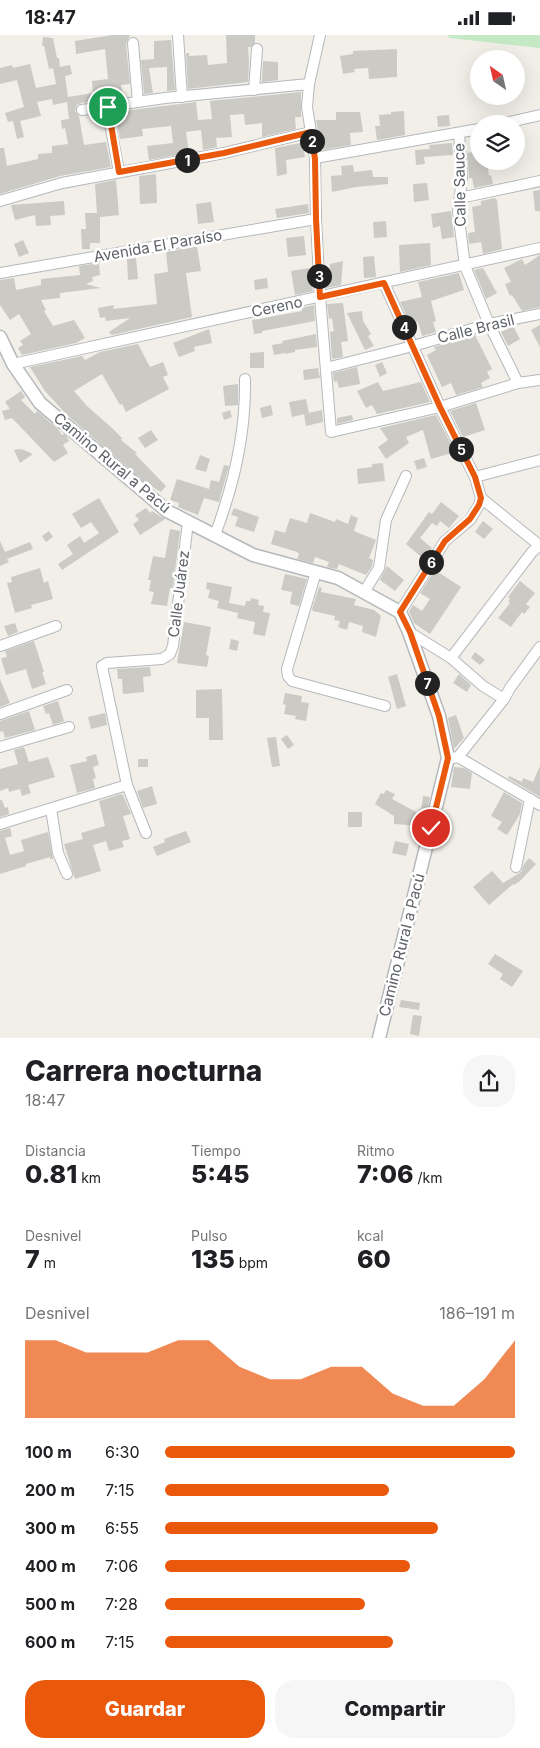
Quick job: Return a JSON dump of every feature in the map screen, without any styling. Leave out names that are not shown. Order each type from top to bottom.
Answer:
[{"type":"street","points":[[178,35],[182,97]]},
{"type":"street","points":[[320,35],[309,84],[307,107],[315,159],[320,297],[331,432],[440,407],[518,383],[540,380]]},
{"type":"street","points":[[133,43],[138,102]]},
{"type":"street","points":[[254,90],[257,49]]},
{"type":"street","points":[[82,110],[138,102],[309,84]]},
{"type":"street","points":[[108,107],[119,172]]},
{"type":"street","points":[[525,118],[540,115]]},
{"type":"street","points":[[315,159],[470,131]]},
{"type":"street","points":[[0,201],[62,183],[224,153],[311,132]]},
{"type":"street","name":"Calle Sauce","points":[[459,133],[462,177],[458,212],[465,266],[489,324],[518,383]]},
{"type":"street","points":[[460,198],[540,181]]},
{"type":"street","name":"Avenida El Paraíso","points":[[0,273],[316,219]]},
{"type":"street","name":"Cereno","points":[[13,364],[540,249]]},
{"type":"street","points":[[384,283],[440,407],[475,477],[481,498],[470,519],[445,541],[400,612]]},
{"type":"street","name":"Calle Brasil","points":[[326,367],[413,346],[489,324],[540,314]]},
{"type":"street","name":"Camino Rural a Pacú","points":[[0,337],[13,364],[40,403],[167,511],[253,555],[338,578],[400,612],[410,632],[453,758],[379,1038]]},
{"type":"street","points":[[215,535],[224,511],[240,451],[246,408],[245,379]]},
{"type":"street","points":[[475,477],[540,460]]},
{"type":"street","points":[[364,593],[379,568],[386,520],[406,476]]},
{"type":"street","points":[[451,658],[532,552],[540,545],[481,498]]},
{"type":"street","name":"Calle Juárez","points":[[127,785],[102,667],[107,663],[162,659],[170,654],[188,522]]},
{"type":"street","points":[[316,572],[287,669],[288,676],[292,681],[385,706]]},
{"type":"street","points":[[0,645],[56,626]]},
{"type":"street","points":[[410,632],[451,658],[483,686],[504,699]]},
{"type":"street","points":[[540,647],[504,699],[453,758],[540,805]]},
{"type":"street","points":[[0,714],[67,690]]},
{"type":"street","points":[[0,747],[69,727]]},
{"type":"street","points":[[0,824],[127,785],[146,833]]},
{"type":"street","points":[[516,867],[530,799]]},
{"type":"street","points":[[51,809],[58,853],[67,874]]},
{"type":"green space","points":[[447,35],[540,35],[540,48],[450,38]]},
{"type":"building","points":[[112,35],[130,35],[126,44],[130,84],[121,85],[123,97],[81,103],[77,105],[75,111],[79,116],[84,145],[106,142],[111,167],[60,176],[0,194],[0,148],[4,148],[7,166],[38,159],[38,154],[52,153],[52,146],[68,144],[65,128],[62,129],[61,120],[69,119],[67,102],[53,105],[52,99],[37,102],[41,116],[20,121],[24,137],[17,139],[13,121],[8,122],[5,113],[24,107],[17,80],[0,84],[0,68],[12,65],[13,68],[30,64],[36,88],[56,84],[53,68],[49,69],[44,46],[42,46],[43,37],[53,38],[60,67],[70,65],[72,74],[65,76],[68,97],[93,93],[92,81],[108,79],[105,49],[76,54],[75,41]]},
{"type":"building","points":[[226,35],[255,35],[255,43],[248,47],[248,82],[188,89],[186,53],[189,53],[189,56],[207,55],[208,65],[227,63]]},
{"type":"building","points":[[171,40],[175,90],[167,91],[167,67],[149,68],[153,93],[144,94],[141,60],[154,59],[154,41]]},
{"type":"building","points":[[397,49],[397,77],[369,79],[368,68],[354,69],[355,72],[343,74],[340,56],[353,54],[353,51]]},
{"type":"building","points":[[263,61],[278,62],[278,80],[262,82]]},
{"type":"building","points":[[301,92],[301,117],[295,117],[296,129],[262,137],[262,123],[245,125],[244,114],[230,115],[232,137],[216,138],[217,147],[203,150],[201,130],[186,132],[189,153],[149,160],[147,146],[173,143],[171,126],[142,129],[143,136],[120,139],[115,112],[196,102],[198,120],[212,119],[210,101]]},
{"type":"building","points":[[404,111],[405,135],[377,140],[375,126],[380,126],[379,115]]},
{"type":"building","points":[[336,112],[360,112],[363,132],[350,133],[351,145],[321,150],[316,120],[336,120]]},
{"type":"building","points":[[449,115],[450,126],[438,127],[437,116]]},
{"type":"building","points":[[306,142],[307,151],[304,151],[305,157],[286,160],[287,174],[277,176],[275,148]]},
{"type":"building","points":[[452,143],[453,155],[424,157],[425,164],[416,165],[415,150],[430,149],[429,145]]},
{"type":"building","points":[[470,152],[470,170],[488,170],[493,184],[474,188],[472,178],[469,178],[467,153]]},
{"type":"building","points":[[353,165],[354,172],[372,170],[373,177],[388,177],[388,184],[356,187],[332,192],[331,176],[342,175],[341,166]]},
{"type":"building","points":[[156,174],[157,203],[140,204],[139,176]]},
{"type":"building","points":[[116,180],[119,215],[100,217],[100,243],[90,243],[90,249],[82,249],[81,229],[86,229],[85,213],[97,213],[95,184]]},
{"type":"building","points":[[427,183],[429,200],[414,202],[413,184]]},
{"type":"building","points":[[540,190],[540,211],[535,211],[533,191]]},
{"type":"building","points":[[495,198],[497,200],[502,249],[483,254],[481,242],[469,244],[468,233],[475,232],[472,207],[481,205],[481,201]]},
{"type":"building","points":[[64,201],[65,215],[50,216],[51,225],[36,226],[35,215],[15,220],[11,205]]},
{"type":"building","points":[[211,202],[214,222],[198,224],[196,204]]},
{"type":"building","points":[[308,204],[309,213],[277,218],[275,209]]},
{"type":"building","points":[[451,211],[454,237],[442,239],[440,226],[433,228],[431,214]]},
{"type":"building","points":[[386,221],[387,237],[374,238],[373,222]]},
{"type":"building","points":[[304,236],[306,255],[288,257],[286,238]]},
{"type":"building","points":[[23,240],[29,253],[19,257],[14,244]]},
{"type":"building","points":[[430,243],[431,265],[400,272],[399,245]]},
{"type":"building","points":[[197,246],[201,271],[186,273],[192,317],[112,335],[109,332],[130,318],[106,321],[105,317],[100,318],[98,308],[114,305],[113,309],[157,304],[154,274],[168,272],[166,252]]},
{"type":"building","points":[[540,255],[540,307],[522,311],[512,295],[510,296],[505,284],[511,282],[504,268],[522,259],[525,265]]},
{"type":"building","points":[[374,256],[376,277],[364,278],[363,257]]},
{"type":"building","points":[[136,258],[138,279],[128,280],[127,259]]},
{"type":"building","points":[[343,261],[341,285],[326,288],[326,274],[329,274],[330,264]]},
{"type":"building","points":[[99,263],[100,275],[92,277],[93,281],[86,284],[101,288],[60,293],[60,298],[41,300],[46,310],[44,311],[53,326],[74,320],[85,338],[76,343],[22,355],[18,348],[23,345],[20,341],[31,334],[19,314],[10,320],[0,305],[0,280],[14,278],[16,290],[41,285],[41,279],[80,275],[79,266]]},
{"type":"building","points":[[309,268],[313,291],[295,295],[291,271]]},
{"type":"building","points":[[483,268],[497,293],[486,299],[474,270]]},
{"type":"building","points":[[459,273],[464,290],[431,301],[436,321],[433,322],[436,332],[422,336],[418,322],[410,324],[400,302],[422,297],[418,282]]},
{"type":"building","points":[[267,278],[268,288],[255,290],[254,280]]},
{"type":"building","points":[[343,303],[348,341],[341,342],[343,357],[332,359],[330,332],[334,331],[332,318],[329,319],[327,304]]},
{"type":"building","points":[[314,305],[315,321],[254,334],[252,320],[302,311],[301,308]]},
{"type":"building","points":[[362,311],[363,321],[371,334],[368,336],[374,346],[365,350],[347,313]]},
{"type":"building","points":[[540,325],[540,347],[531,330]]},
{"type":"building","points":[[513,326],[520,339],[508,346],[501,332]]},
{"type":"building","points":[[209,329],[212,343],[194,347],[195,351],[179,357],[173,343]]},
{"type":"building","points":[[316,334],[317,347],[274,355],[272,345]]},
{"type":"building","points":[[475,335],[492,369],[487,372],[490,378],[481,383],[483,387],[456,395],[451,383],[442,387],[427,355],[436,350],[434,347]]},
{"type":"building","points":[[138,344],[150,367],[163,362],[168,375],[163,377],[169,389],[126,412],[102,374],[74,391],[87,406],[122,438],[121,440],[137,453],[135,454],[166,486],[161,492],[146,483],[67,415],[45,391],[30,367],[82,356],[85,360],[100,352]]},
{"type":"building","points":[[264,352],[264,368],[250,368],[250,353]]},
{"type":"building","points":[[382,362],[387,373],[380,377],[375,365]]},
{"type":"building","points":[[357,367],[360,384],[339,388],[337,381],[334,382],[333,373]]},
{"type":"building","points":[[318,368],[320,378],[304,380],[303,370]]},
{"type":"building","points":[[378,382],[383,391],[421,382],[430,402],[377,414],[372,405],[366,408],[357,391]]},
{"type":"building","points":[[238,384],[238,405],[225,406],[223,386]]},
{"type":"building","points":[[21,391],[25,397],[21,400],[35,414],[37,411],[58,429],[62,435],[66,435],[69,441],[63,445],[68,453],[54,462],[12,418],[5,420],[2,411],[10,409],[5,402]]},
{"type":"building","points":[[306,399],[309,413],[292,417],[289,402]]},
{"type":"building","points":[[476,403],[485,430],[463,437],[450,411]]},
{"type":"building","points":[[271,405],[273,415],[262,418],[260,408]]},
{"type":"building","points":[[230,410],[232,417],[224,420],[222,413]]},
{"type":"building","points":[[322,410],[323,422],[306,426],[304,414]]},
{"type":"building","points":[[352,415],[353,420],[337,424],[337,418]]},
{"type":"building","points":[[436,415],[455,452],[431,459],[423,430],[406,437],[409,443],[386,459],[378,447],[388,440],[380,428]]},
{"type":"building","points":[[151,430],[158,440],[145,448],[138,438]]},
{"type":"building","points":[[19,449],[33,454],[20,463],[14,450]]},
{"type":"building","points":[[200,455],[210,459],[206,472],[195,469]]},
{"type":"building","points":[[424,458],[427,467],[417,470],[414,461]]},
{"type":"building","points":[[383,463],[385,481],[358,484],[357,469]]},
{"type":"building","points":[[224,465],[229,466],[219,502],[204,498],[198,515],[178,507],[179,503],[170,500],[177,479],[209,489],[211,480],[219,482]]},
{"type":"building","points":[[99,498],[119,532],[62,570],[58,564],[73,554],[67,545],[80,536],[84,543],[99,533],[91,522],[81,528],[72,514]]},
{"type":"building","points":[[441,502],[459,516],[449,528],[440,521],[437,526],[432,523],[420,538],[432,548],[425,560],[406,544],[429,512],[432,514]]},
{"type":"building","points":[[146,508],[150,513],[152,511],[165,519],[140,535],[133,524],[139,520],[135,515]]},
{"type":"building","points":[[234,508],[259,517],[254,532],[235,526],[238,517],[231,515]]},
{"type":"building","points":[[310,513],[335,522],[336,519],[348,524],[351,515],[358,518],[354,531],[376,540],[369,558],[373,560],[372,566],[366,575],[339,564],[337,569],[327,567],[329,562],[315,557],[313,563],[297,559],[299,554],[297,552],[271,544],[275,530],[285,533],[290,518],[307,523]]},
{"type":"building","points":[[483,521],[493,529],[484,539],[475,532]]},
{"type":"building","points":[[170,529],[180,531],[173,588],[170,588],[167,606],[151,604],[154,592],[149,591],[151,580],[148,580],[153,556],[165,558]]},
{"type":"building","points":[[49,531],[53,537],[46,542],[42,536]]},
{"type":"building","points":[[0,541],[5,552],[30,542],[33,549],[7,559],[9,562],[0,566]]},
{"type":"building","points":[[387,566],[404,580],[395,591],[380,580]]},
{"type":"building","points":[[40,568],[44,583],[48,581],[53,599],[31,605],[32,608],[15,613],[7,583],[12,582],[11,577]]},
{"type":"building","points":[[435,570],[461,587],[430,634],[414,623],[409,611],[413,605],[422,611],[430,599],[420,593]]},
{"type":"building","points":[[285,574],[307,579],[299,606],[290,604],[292,592],[281,590]]},
{"type":"building","points":[[520,581],[535,593],[526,604],[530,607],[524,614],[522,612],[511,627],[498,618],[510,603],[508,602],[510,599],[508,597]]},
{"type":"building","points":[[207,582],[232,587],[229,603],[245,606],[246,601],[250,601],[251,598],[259,600],[258,605],[264,606],[263,612],[270,613],[265,636],[253,634],[255,622],[237,618],[238,613],[217,608],[219,601],[208,598],[210,590],[206,589]]},
{"type":"building","points":[[319,587],[322,588],[321,592],[356,599],[354,605],[374,610],[381,616],[376,637],[362,632],[363,626],[349,622],[347,630],[338,627],[340,621],[334,620],[335,616],[313,611]]},
{"type":"building","points":[[184,622],[211,627],[206,655],[209,656],[207,667],[177,663]]},
{"type":"building","points":[[15,623],[18,632],[8,636],[4,626]]},
{"type":"building","points":[[231,639],[239,641],[237,651],[229,649]]},
{"type":"building","points":[[34,641],[46,684],[32,689],[26,669],[6,675],[1,658],[7,657],[5,651]]},
{"type":"building","points":[[475,652],[485,660],[480,665],[471,658]]},
{"type":"building","points":[[150,667],[151,676],[143,677],[144,692],[123,694],[122,679],[118,679],[117,669]]},
{"type":"building","points":[[397,674],[406,706],[397,709],[388,677]]},
{"type":"building","points":[[459,674],[471,685],[467,692],[453,683]]},
{"type":"building","points":[[0,679],[10,703],[0,707]]},
{"type":"building","points":[[222,689],[223,740],[209,740],[209,718],[196,718],[196,690]]},
{"type":"building","points":[[285,693],[302,696],[301,702],[309,703],[306,721],[295,719],[296,716],[284,714],[286,705],[283,704]]},
{"type":"building","points":[[58,701],[64,721],[53,725],[49,713],[46,714],[43,706]]},
{"type":"building","points":[[29,711],[35,730],[5,738],[3,731],[0,732],[0,721]]},
{"type":"building","points":[[105,713],[107,725],[91,729],[88,717]]},
{"type":"building","points":[[456,715],[464,738],[454,749],[448,718]]},
{"type":"building","points":[[287,735],[294,745],[288,749],[281,739]]},
{"type":"building","points":[[276,737],[280,766],[272,767],[267,738]]},
{"type":"building","points":[[24,747],[29,762],[48,757],[55,777],[28,785],[31,793],[22,796],[20,789],[9,792],[8,788],[0,791],[0,769],[18,764],[14,750]]},
{"type":"building","points":[[96,754],[99,765],[93,767],[96,778],[93,779],[95,788],[77,793],[70,765],[87,761],[86,757]]},
{"type":"building","points":[[138,759],[148,759],[148,767],[138,767]]},
{"type":"building","points":[[540,766],[540,797],[508,778],[509,776],[522,782],[523,778],[533,782]]},
{"type":"building","points":[[454,767],[464,768],[472,773],[470,789],[451,787]]},
{"type":"building","points":[[152,786],[157,804],[143,808],[137,791]]},
{"type":"building","points":[[386,790],[395,794],[392,799],[418,813],[419,809],[421,810],[423,796],[430,797],[423,826],[394,824],[394,816],[375,804],[381,793],[384,794]]},
{"type":"building","points":[[504,792],[522,803],[520,814],[507,835],[497,829],[502,822],[491,816]]},
{"type":"building","points":[[121,794],[131,814],[123,816],[130,839],[122,841],[124,847],[109,851],[106,841],[93,845],[101,871],[75,879],[64,844],[83,839],[81,833],[105,826],[99,801]]},
{"type":"building","points":[[0,800],[2,800],[5,808],[8,807],[9,814],[0,817]]},
{"type":"building","points":[[348,812],[362,812],[362,827],[348,827]]},
{"type":"building","points":[[10,828],[12,836],[5,838],[10,855],[24,851],[21,840],[48,832],[53,859],[50,859],[50,857],[0,874],[0,831]]},
{"type":"building","points":[[186,831],[191,842],[157,856],[153,847],[165,842],[164,839]]},
{"type":"building","points":[[395,841],[409,844],[406,856],[392,853]]},
{"type":"building","points":[[529,858],[536,864],[520,881],[513,884],[489,905],[473,887],[492,871],[503,883],[521,872]]},
{"type":"building","points":[[495,954],[523,971],[512,987],[500,979],[503,974],[488,964]]},
{"type":"building","points":[[401,1000],[420,1003],[419,1010],[399,1007]]},
{"type":"building","points":[[413,1015],[422,1016],[419,1036],[410,1034]]},
{"type":"route","points":[[108,107],[119,172],[224,153],[311,132],[315,159],[320,297],[384,283],[440,407],[475,477],[481,498],[479,505],[462,528],[445,541],[400,612],[410,632],[439,716],[448,758],[431,828]]}]
